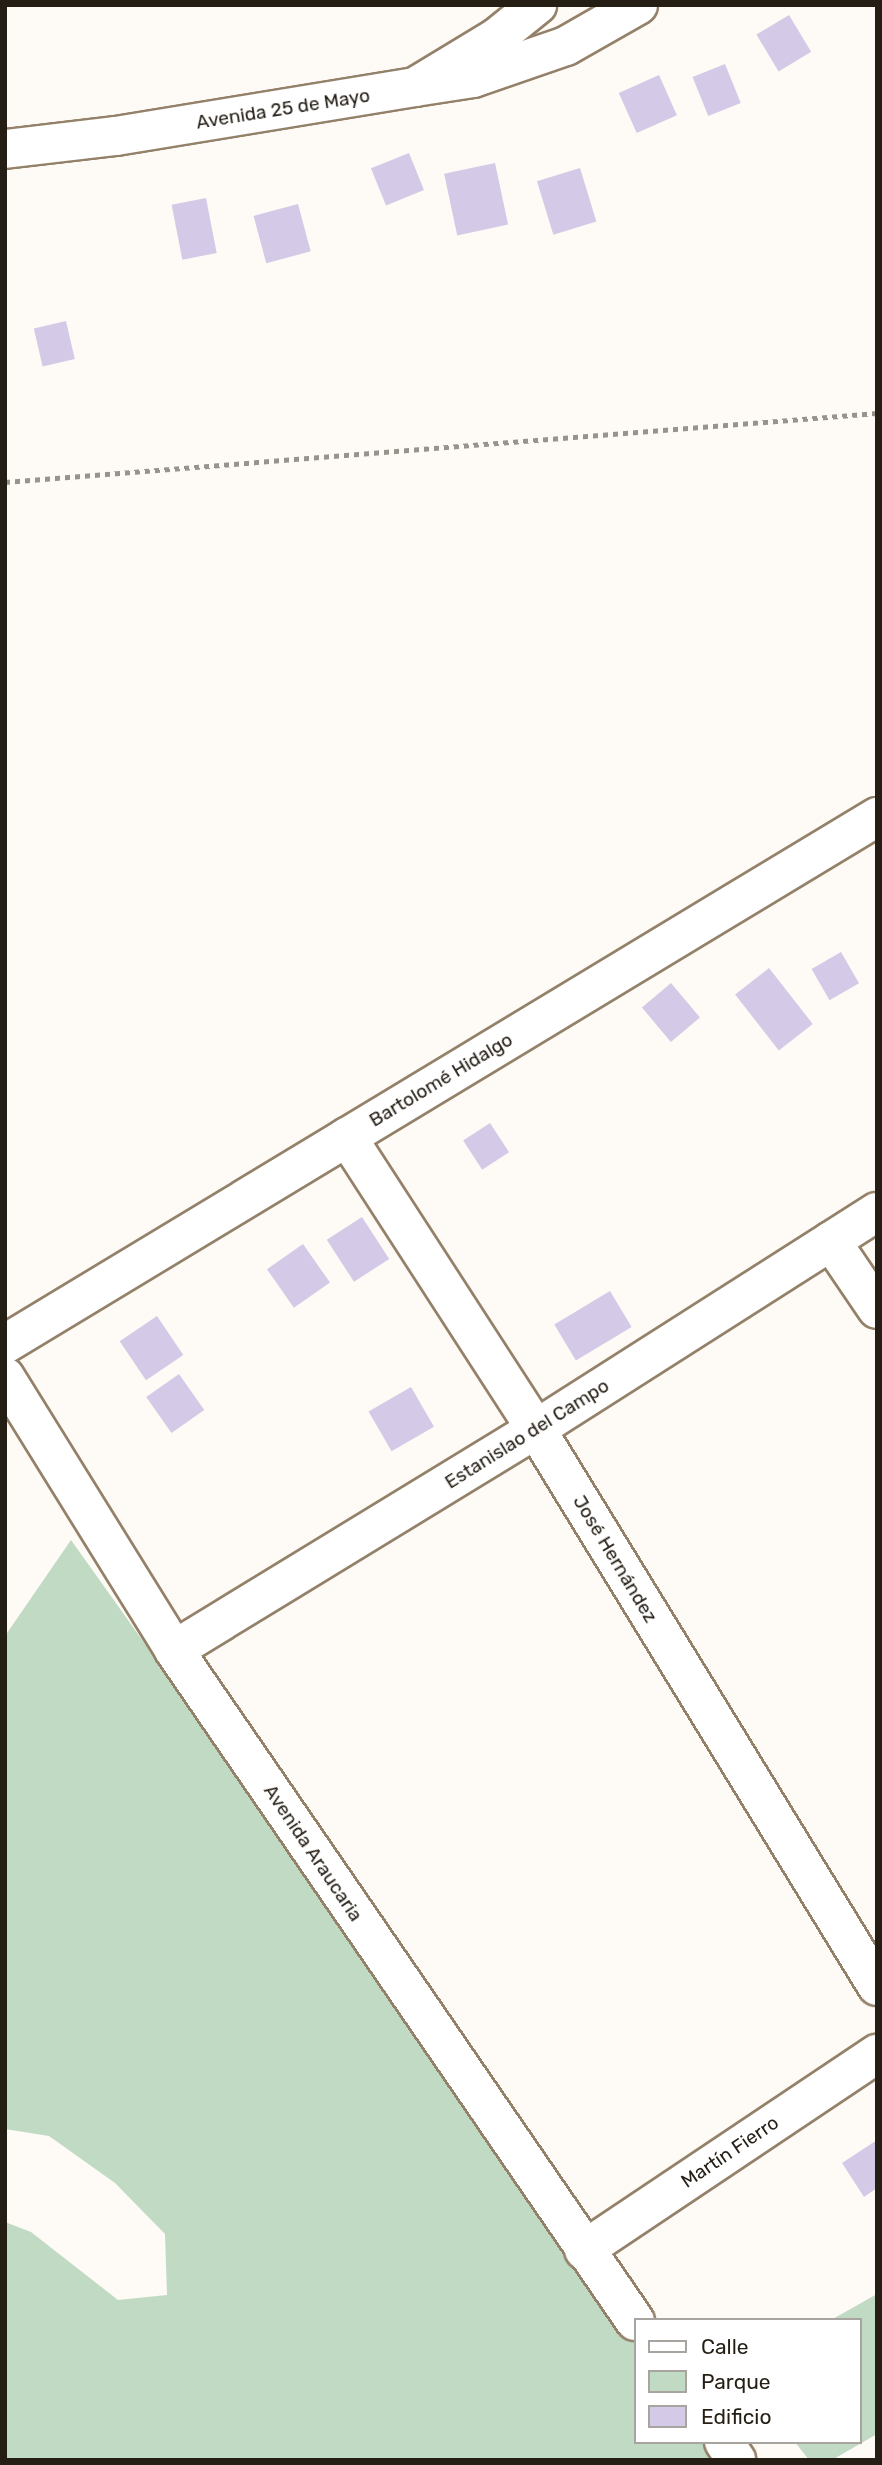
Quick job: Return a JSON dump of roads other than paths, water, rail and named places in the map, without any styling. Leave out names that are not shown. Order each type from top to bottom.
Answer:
[{"type":"street","name":"Avenida 25 de Mayo","points":[[5,149],[116,136],[415,87],[496,38],[537,5]]},
{"type":"street","points":[[415,87],[473,78],[566,46],[638,5]]},
{"type":"street","name":"Bartolomé Hidalgo","points":[[5,1344],[877,817]]},
{"type":"street","name":"José Hernández","points":[[347,1137],[536,1429],[877,1986]]},
{"type":"street","name":"Estanislao del Campo","points":[[174,1650],[536,1429],[877,1212]]},
{"type":"street","points":[[831,1241],[877,1310]]},
{"type":"street","name":"Avenida Araucaria","points":[[5,1377],[174,1650],[634,2320]]},
{"type":"street","name":"Martín Fierro","points":[[584,2250],[877,2054]]},
{"type":"street","points":[[725,2444],[736,2460]]}]
